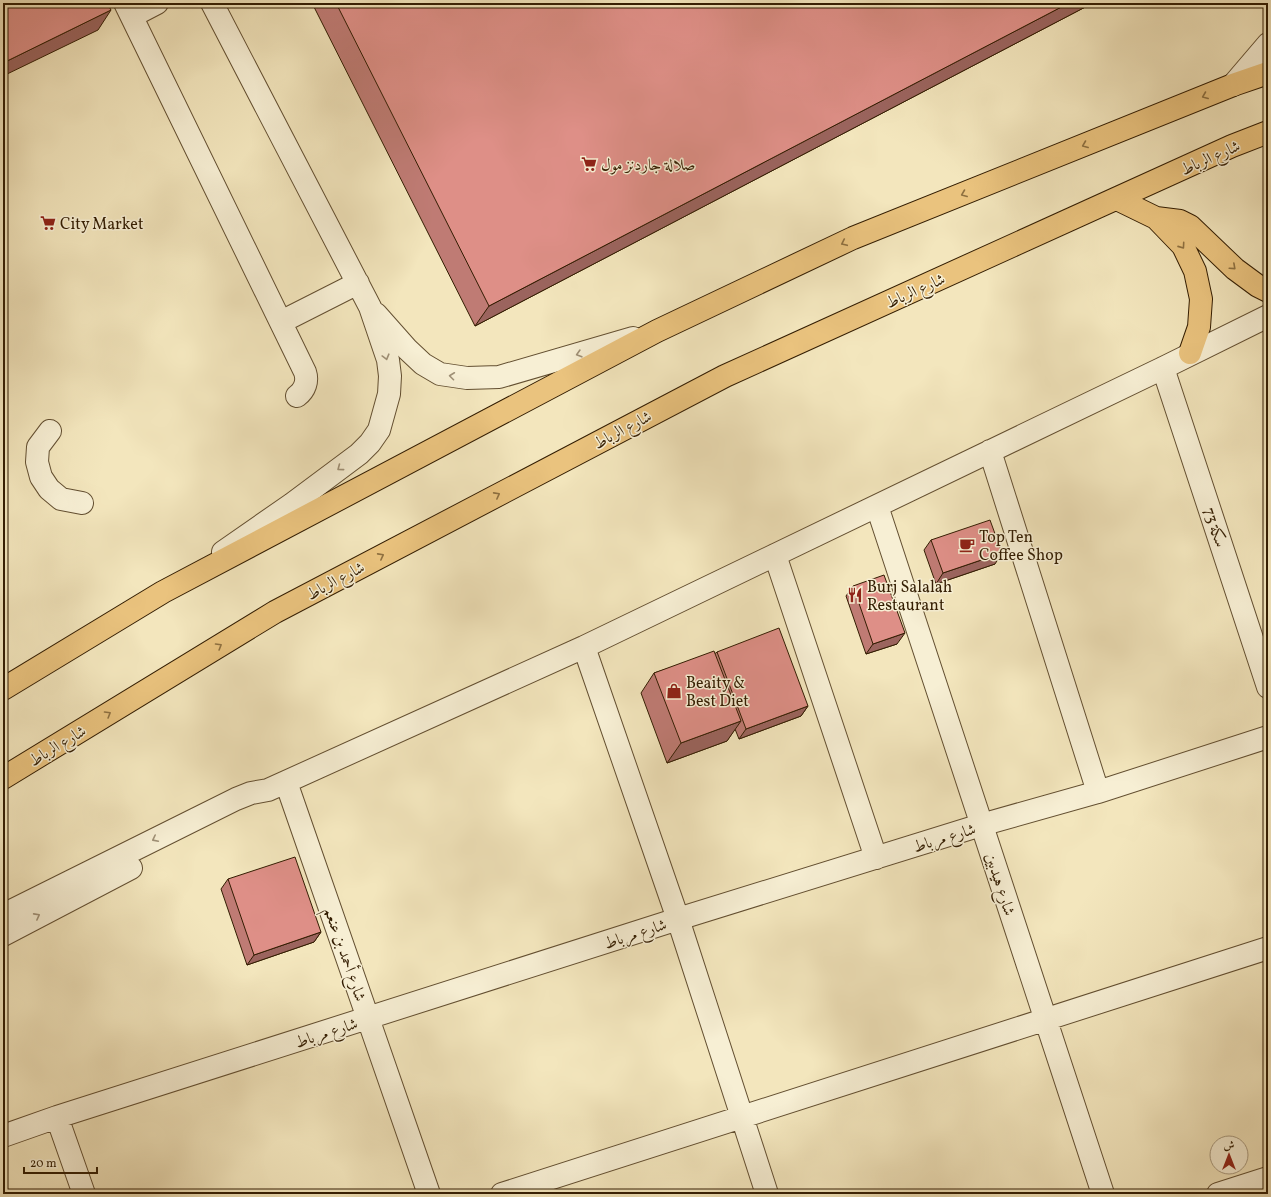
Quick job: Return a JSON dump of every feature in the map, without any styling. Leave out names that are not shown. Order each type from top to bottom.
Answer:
[{"type":"highway","points":[[3,689],[163,592],[657,331],[853,238],[1268,72]]},
{"type":"highway","name":"شارع الرباط","points":[[3,778],[275,612],[725,376],[1232,146],[1268,132]]},
{"type":"highway","points":[[1117,199],[1156,218],[1180,221],[1190,226],[1235,269],[1258,286],[1268,290]]},
{"type":"highway","points":[[1156,218],[1183,246],[1195,271],[1200,299],[1199,326],[1190,354]]},
{"type":"street","points":[[157,3],[128,10],[281,322],[306,377],[304,388],[297,396]]},
{"type":"street","points":[[163,592],[292,504],[359,454],[370,443],[379,430],[389,394],[390,376],[388,360],[370,307],[212,3]]},
{"type":"street","points":[[1233,85],[1268,44]]},
{"type":"street","points":[[281,322],[358,284]]},
{"type":"street","points":[[370,307],[407,349],[423,364],[440,374],[467,378],[499,377],[657,331]]},
{"type":"street","points":[[3,915],[236,798],[277,786],[584,647],[1268,316]]},
{"type":"street","name":"سكة 73","points":[[1163,368],[1268,687]]},
{"type":"street","points":[[50,431],[38,447],[37,462],[41,477],[49,489],[61,499],[82,503]]},
{"type":"street","points":[[990,451],[1098,792]]},
{"type":"street","name":"شارع هيدبين","points":[[877,506],[1103,1194]]},
{"type":"street","points":[[775,555],[876,858]]},
{"type":"street","points":[[584,647],[678,919],[767,1194]]},
{"type":"street","name":"شارع مرباط","points":[[3,1136],[57,1117],[678,919],[981,826],[1098,792],[1268,736]]},
{"type":"street","points":[[3,935],[253,804],[277,786]]},
{"type":"street","name":"شارع أحمد بن عنعم","points":[[277,786],[368,1018],[429,1194]]},
{"type":"street","points":[[502,1194],[1268,948]]},
{"type":"street","points":[[57,1117],[84,1194]]},
{"type":"street","points":[[1218,1194],[1268,1178]]},
{"type":"building","points":[[3,3],[107,3],[111,10],[3,63]]},
{"type":"building","name":"صلالة جاردنز مول","points":[[336,3],[1069,3],[489,306]]},
{"type":"building","points":[[990,520],[1002,553],[943,573],[931,540]]},
{"type":"building","points":[[884,575],[905,633],[873,644],[853,586]]},
{"type":"building","points":[[779,628],[808,706],[746,729],[717,652]]},
{"type":"building","points":[[714,651],[741,721],[681,743],[654,673]]},
{"type":"building","points":[[295,857],[321,932],[254,955],[228,879]]},
{"type":"place","name":"صلالة جاردنز مول","points":[[589,164]]},
{"type":"place","name":"City Market","points":[[48,223]]},
{"type":"place","name":"Top Ten Coffee Shop","points":[[967,545]]},
{"type":"place","name":"Burj Salalah Restaurant","points":[[855,595]]},
{"type":"place","name":"Beaity & Best Diet","points":[[674,691]]}]
